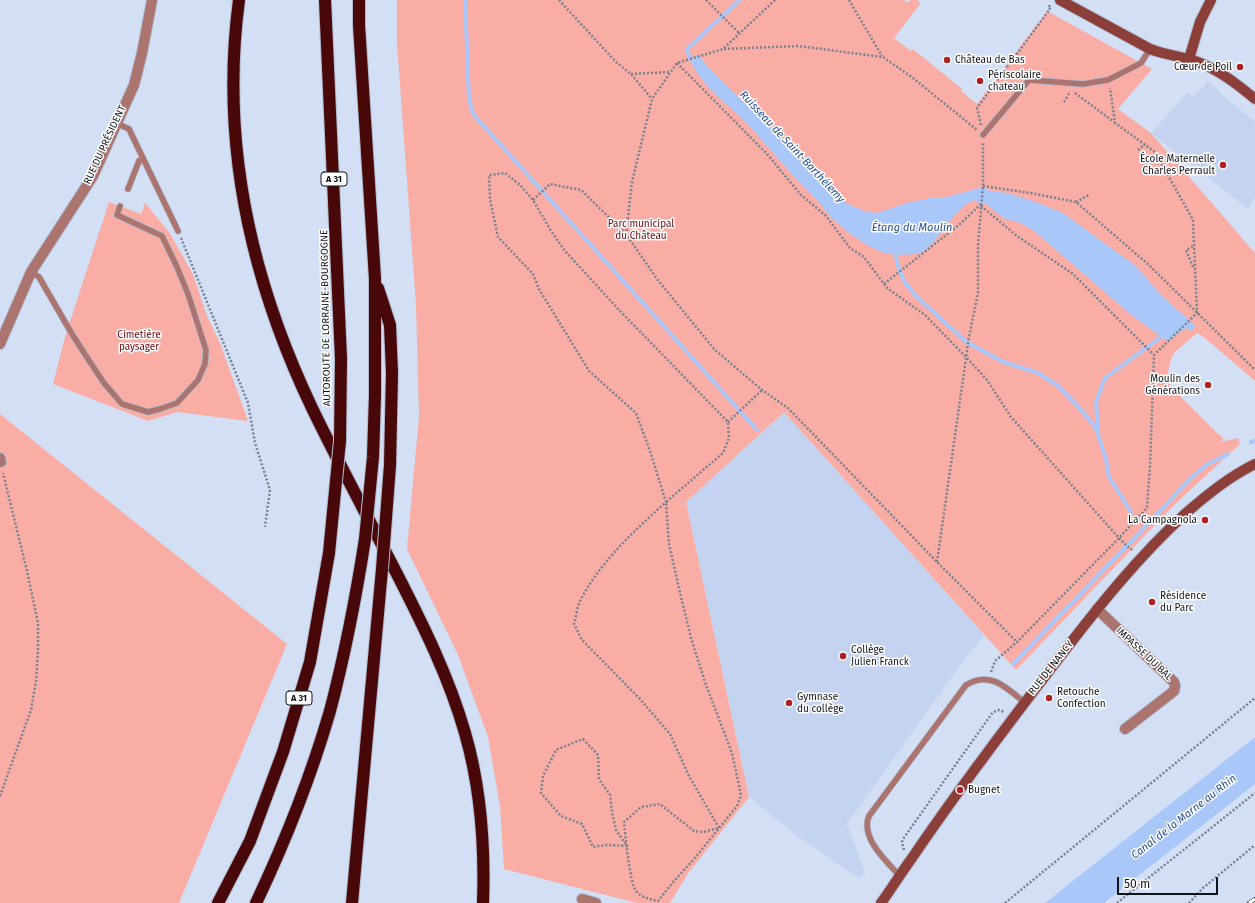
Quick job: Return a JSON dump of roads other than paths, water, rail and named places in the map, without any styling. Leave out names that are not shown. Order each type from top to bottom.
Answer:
[{"type":"highway","points":[[239,0],[234,44],[234,128],[239,175],[258,264],[283,340],[312,408],[407,593],[448,685],[465,733],[476,778],[482,823],[484,880],[483,903]]},
{"type":"highway","name":"AUTOROUTE DE LORRAINE-BOURGOGNE","points":[[218,903],[250,841],[284,752],[310,662],[329,553],[340,441],[341,359],[325,0]]},
{"type":"highway","points":[[256,903],[279,853],[314,762],[330,711],[355,604],[365,539],[373,457],[375,395],[375,279],[359,25],[359,0]]},
{"type":"highway","points":[[352,903],[390,465],[392,373],[390,325],[375,279]]},
{"type":"main road","points":[[1060,0],[1150,49],[1164,54],[1189,59],[1216,70],[1255,99]]},
{"type":"main road","points":[[1189,59],[1200,22],[1210,0]]},
{"type":"main road","name":"RUE DE NANCY","points":[[881,903],[960,790],[1016,714],[1097,609],[1144,554],[1173,525],[1222,483],[1255,464]]},
{"type":"street","name":"RUE DU PRÉSIDENT","points":[[0,344],[31,272],[93,176],[134,85],[141,60],[152,0]]},
{"type":"street","name":"IMPASSE DU BAL","points":[[1097,609],[1174,682],[1176,686],[1174,691],[1125,729]]},
{"type":"street","points":[[582,899],[596,903]]},
{"type":"lane","points":[[983,135],[1029,80],[1083,84],[1108,80],[1141,63],[1150,49]]},
{"type":"lane","points":[[116,123],[129,129],[178,231]]},
{"type":"lane","points":[[128,189],[139,161],[143,159]]},
{"type":"lane","points":[[31,272],[39,277],[92,365],[104,383],[122,404],[148,412],[177,403],[198,380],[205,364],[206,350],[188,294],[162,236],[117,215],[120,206]]},
{"type":"lane","points":[[900,876],[874,848],[867,829],[867,821],[869,816],[966,685],[972,681],[989,679],[996,681],[1025,703]]},
{"type":"water","name":"Étang du Moulin","points":[[698,55],[710,69],[782,139],[824,185],[837,197],[850,205],[865,211],[876,213],[910,202],[930,198],[946,197],[983,187],[991,191],[1008,193],[1036,202],[1063,213],[1136,266],[1162,296],[1196,326],[1191,331],[1186,328],[1167,341],[1130,314],[1033,230],[1020,223],[1003,218],[985,203],[979,203],[975,200],[967,204],[959,211],[923,251],[916,254],[896,255],[881,252],[871,247],[860,241],[832,218],[749,126],[708,87],[695,69],[690,59]]},
{"type":"water","name":"Canal de la Marne au Rhin","points":[[1255,737],[1255,784],[1104,903],[1045,903]]},
{"type":"waterway","name":"Ruisseau de Saint-Barthélemy","points":[[465,0],[469,99],[473,114],[757,430]]},
{"type":"waterway","name":"Ruisseau de Saint-Barthélemy","points":[[693,61],[690,59],[687,49],[740,0]]},
{"type":"waterway","name":"Ruisseau de Saint-Barthélemy","points":[[895,251],[898,266],[904,281],[915,295],[965,341],[1001,361],[1038,373],[1057,385],[1084,413],[1095,427],[1098,434],[1106,460],[1109,477],[1131,512]]},
{"type":"waterway","points":[[1098,431],[1096,402],[1105,378],[1161,337]]},
{"type":"waterway","points":[[1251,442],[1255,441]]},
{"type":"waterway","points":[[1013,664],[1188,481],[1206,465],[1228,454]]},
{"type":"railway","points":[[1249,903],[1255,899]]},
{"type":"place","name":"Château de Bas","points":[[947,60]]},
{"type":"place","name":"Cœur de Poil","points":[[1240,67]]},
{"type":"place","name":"Périscolaire chateau","points":[[980,81]]},
{"type":"place","name":"École Maternelle Charles Perrault","points":[[1223,165]]},
{"type":"place","name":"Moulin des Générations","points":[[1208,385]]},
{"type":"place","name":"La Campagnola","points":[[1205,520]]},
{"type":"place","name":"Résidence du Parc","points":[[1152,602]]},
{"type":"place","name":"Collège Julien Franck","points":[[843,656]]},
{"type":"place","name":"Retouche Confection","points":[[1049,698]]},
{"type":"place","name":"Gymnase du collège","points":[[789,703]]},
{"type":"place","name":"Bugnet","points":[[960,790]]},
{"type":"park label","name":"Parc municipal du Château","points":[[641,230]]},
{"type":"park label","name":"Cimetière paysager","points":[[139,340]]}]
